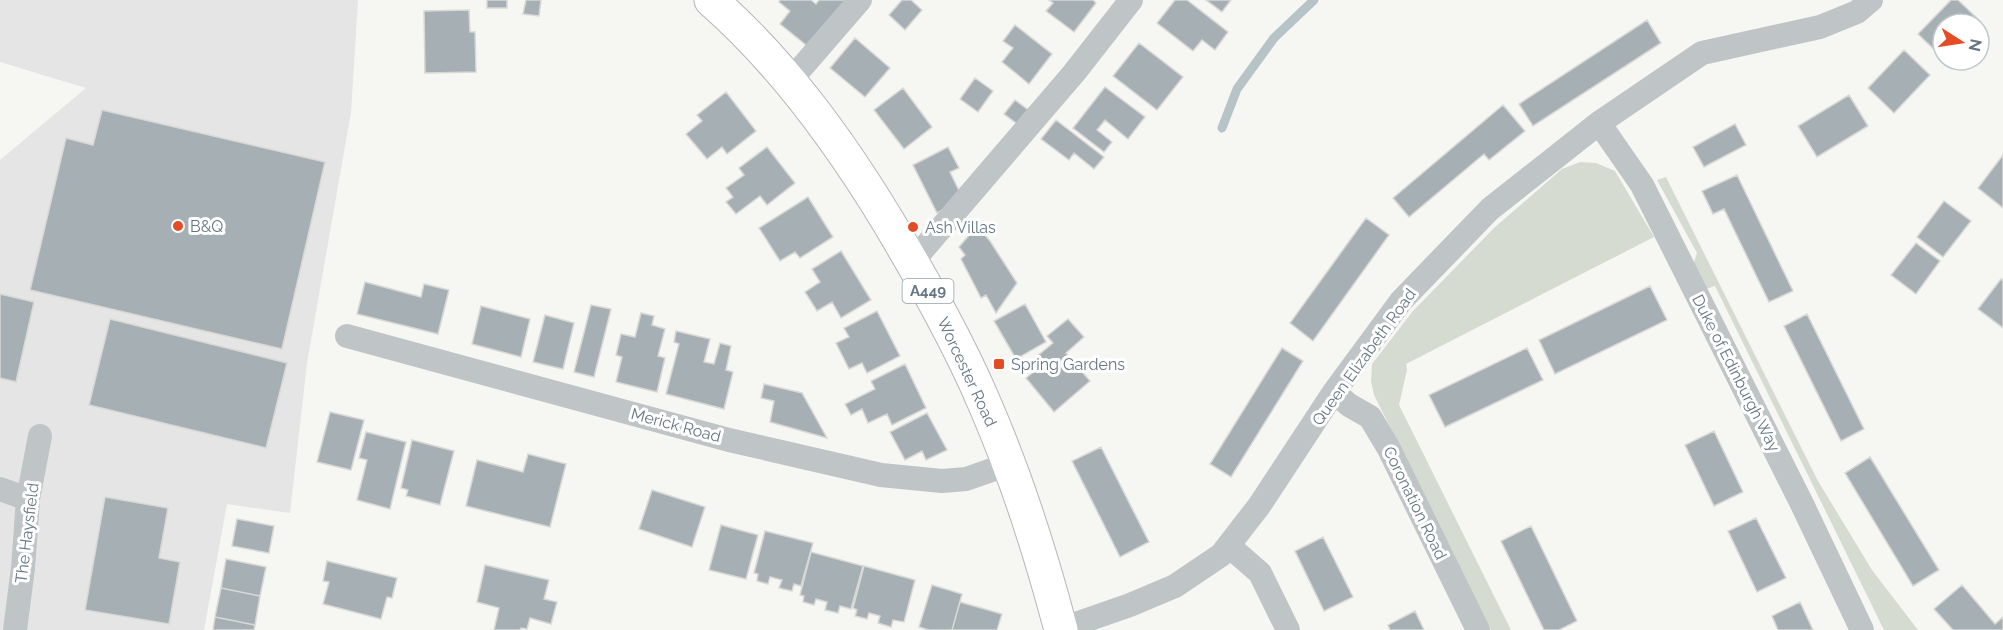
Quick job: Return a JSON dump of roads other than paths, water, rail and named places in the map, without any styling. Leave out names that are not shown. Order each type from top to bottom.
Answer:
[{"type":"highway","name":"Worcester Road","points":[[711,0],[790,81],[854,165],[912,262],[965,361],[986,406],[1036,540],[1061,630]]},
{"type":"street","points":[[790,81],[860,0]]},
{"type":"street","points":[[912,262],[1074,74],[1131,0]]},
{"type":"street","name":"Queen Elizabeth Road","points":[[1061,630],[1175,586],[1221,555],[1259,506],[1334,392],[1401,301],[1482,217],[1599,123],[1702,53],[1820,27],[1857,12],[1871,0]]},
{"type":"street","name":"Duke of Edinburgh Way","points":[[1599,123],[1642,185],[1802,504],[1862,630]]},
{"type":"street","name":"Merick Road","points":[[347,336],[729,440],[881,475],[942,481],[966,479],[1009,464]]},
{"type":"street","name":"Coronation Road","points":[[1334,392],[1349,405],[1370,417],[1388,447],[1478,630]]},
{"type":"street","name":"The Haysfield","points":[[15,630],[23,568],[28,499],[40,436]]},
{"type":"street","points":[[0,489],[28,499]]},
{"type":"street","points":[[1229,546],[1260,573],[1288,630]]},
{"type":"waterway","points":[[1222,128],[1237,89],[1274,38],[1314,0]]},
{"type":"place","name":"B&Q","points":[[178,226]]},
{"type":"place","name":"Ash Villas","points":[[913,227]]},
{"type":"place","name":"Spring Gardens","points":[[999,364]]}]
